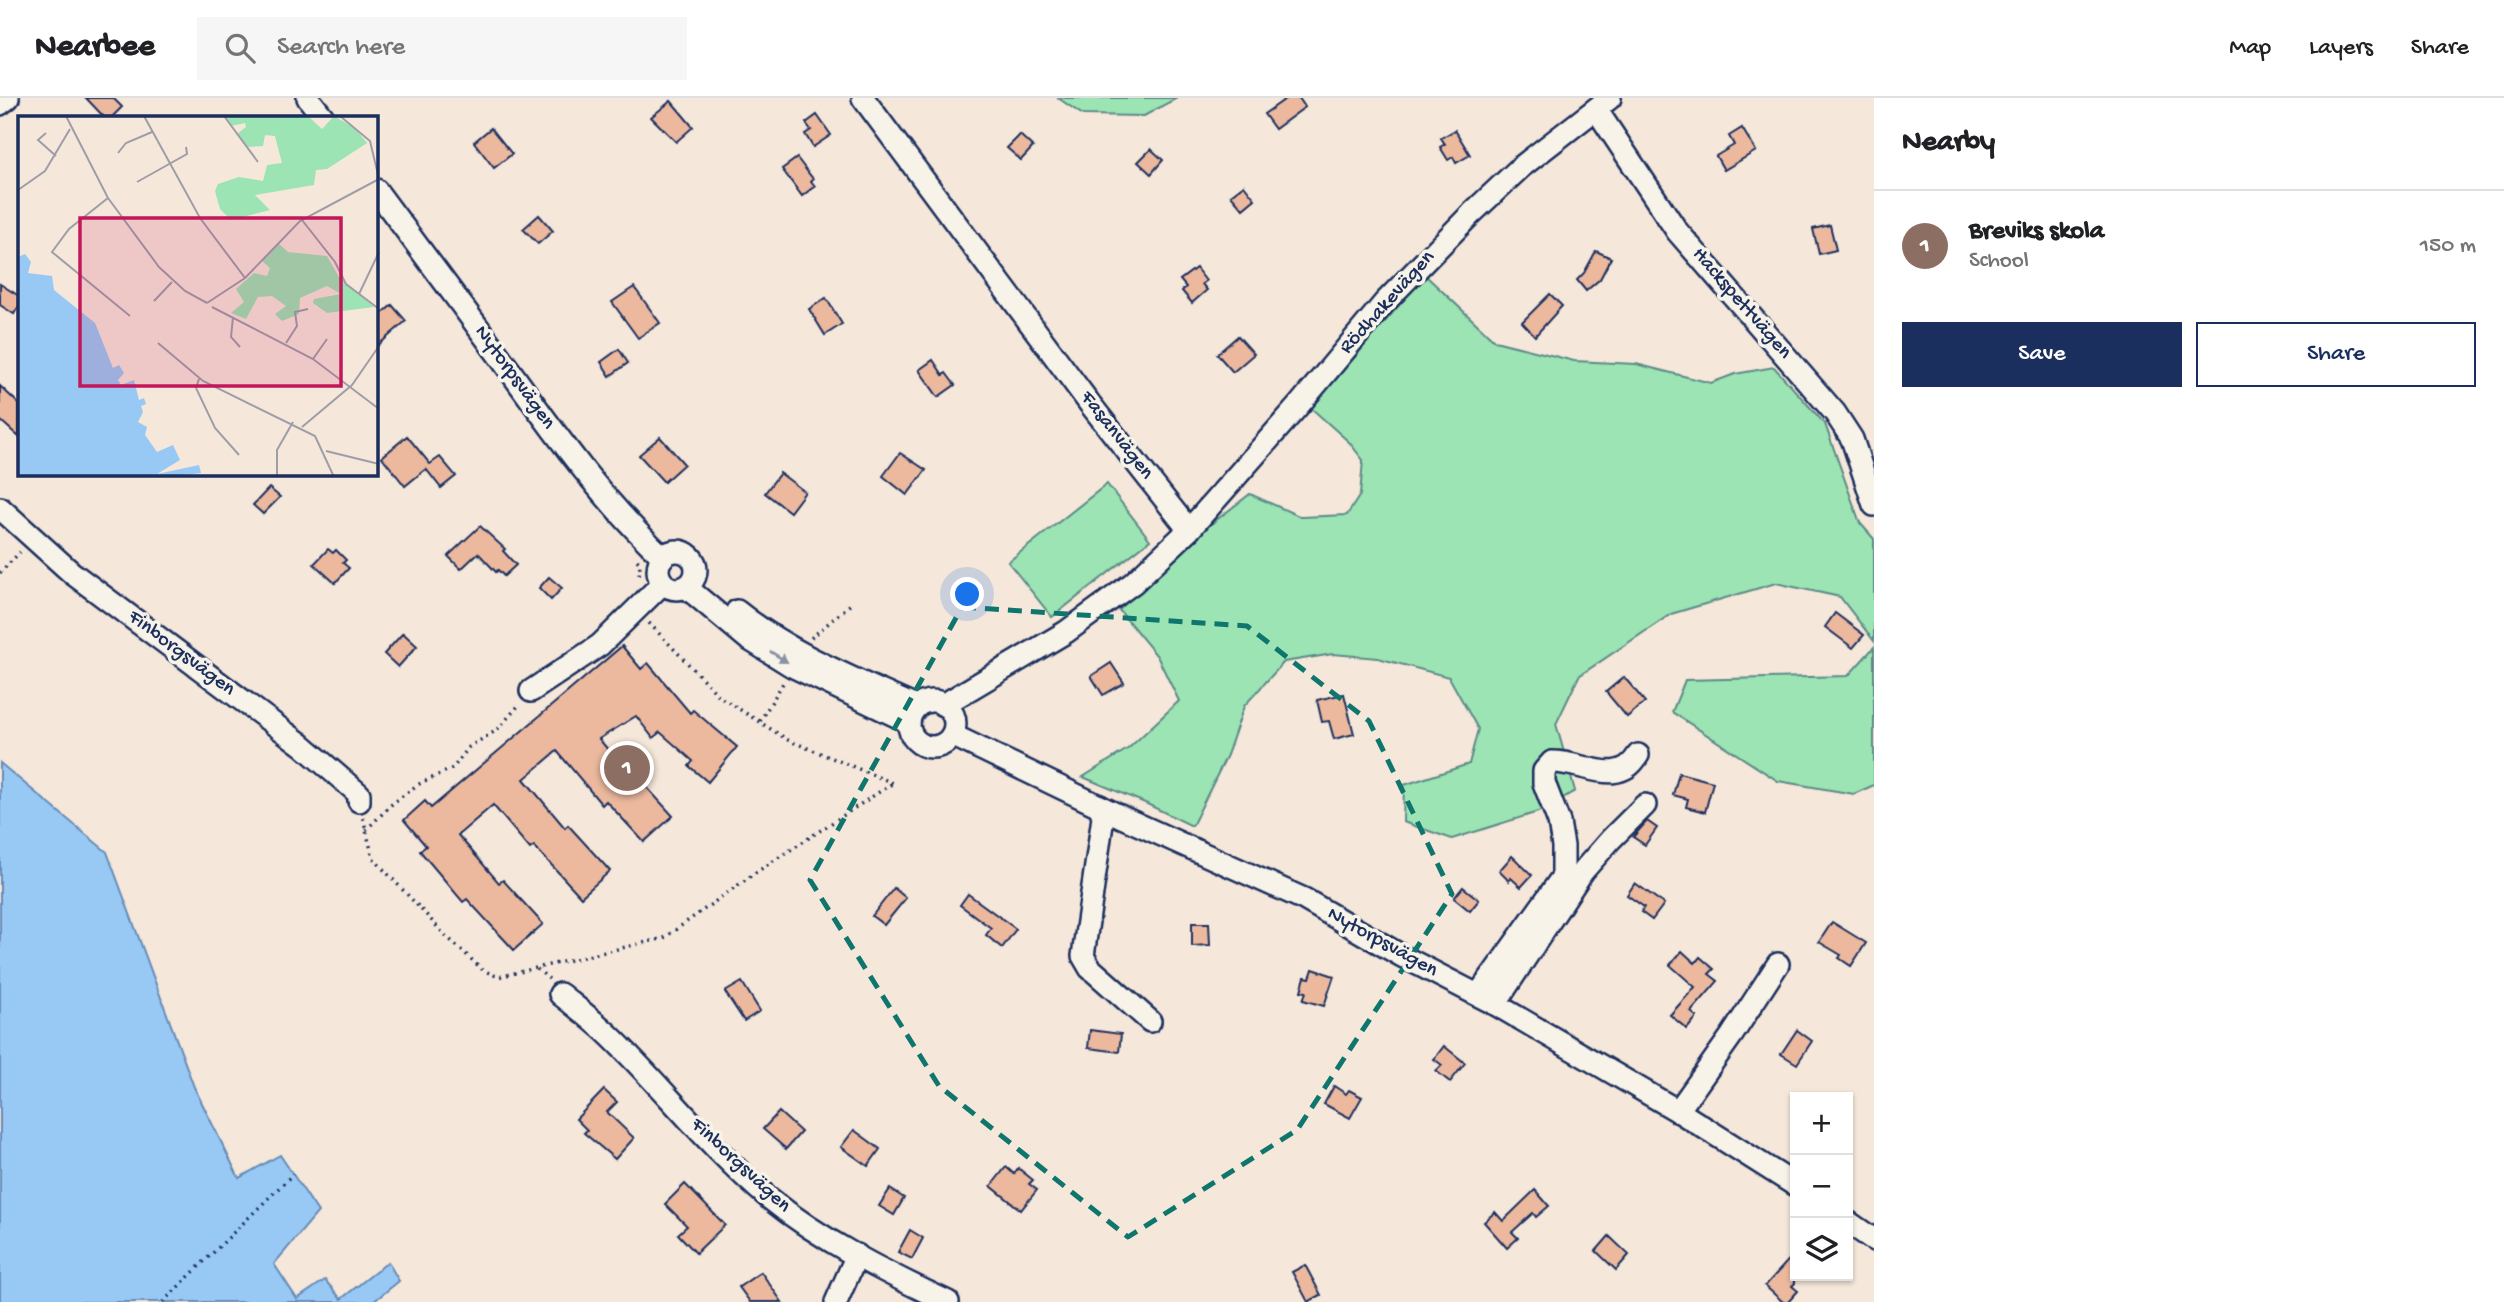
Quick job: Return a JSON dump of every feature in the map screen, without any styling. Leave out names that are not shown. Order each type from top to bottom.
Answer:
[{"type":"street","points":[[0,104],[8,98]]},
{"type":"street","points":[[309,98],[322,116]]},
{"type":"street","name":"Fasanvägen","points":[[863,98],[1090,404],[1189,530]]},
{"type":"street","name":"Rödhakevägen","points":[[1189,530],[1385,302],[1521,167],[1603,104]]},
{"type":"street","name":"Hackspettvägen","points":[[1603,104],[1677,231],[1835,413],[1852,439],[1874,505]]},
{"type":"street","name":"Nytorpsvägen","points":[[378,193],[565,447],[612,505],[663,557]]},
{"type":"street","name":"Finborgsvägen","points":[[0,508],[72,573],[302,745],[359,793],[359,801]]},
{"type":"street","points":[[943,705],[1066,632],[1133,583],[1189,530]]},
{"type":"street","points":[[672,551],[686,553],[695,563],[690,582],[673,589],[663,583],[658,572],[663,557],[672,551]]},
{"type":"street","points":[[690,582],[747,638],[792,666],[913,715]]},
{"type":"street","points":[[531,691],[600,645],[663,583]]},
{"type":"street","points":[[932,702],[943,705],[949,709],[954,719],[952,735],[943,744],[928,747],[915,740],[913,715],[932,702]]},
{"type":"street","name":"Nytorpsvägen","points":[[952,735],[1304,900],[1402,956],[1487,1000],[1678,1111],[1790,1182]]},
{"type":"street","points":[[1487,1000],[1563,876],[1563,846],[1559,822],[1544,783],[1544,771],[1552,762],[1563,761],[1604,772],[1617,772],[1632,765],[1638,755]]},
{"type":"street","points":[[1487,1000],[1583,871],[1645,805]]},
{"type":"street","points":[[1100,806],[1102,817],[1083,956],[1090,968],[1150,1021]]},
{"type":"street","points":[[1678,1111],[1778,964]]},
{"type":"street","name":"Finborgsvägen","points":[[560,994],[608,1034],[690,1121],[768,1197],[883,1271],[948,1302]]},
{"type":"street","points":[[1853,1225],[1874,1240]]},
{"type":"street","points":[[836,1302],[857,1255]]},
{"type":"path","points":[[0,573],[33,539]]},
{"type":"path","points":[[366,830],[392,804],[417,785],[453,768],[469,747],[497,730],[531,691]]},
{"type":"path","points":[[359,801],[373,858],[446,936],[483,970],[498,977],[664,938],[755,873],[893,783]]},
{"type":"path","points":[[163,1302],[293,1174]]},
{"type":"highlighted area","points":[[962,607],[1247,626],[1369,721],[1452,894],[1297,1130],[1128,1237],[939,1086],[810,880]]},
{"type":"green space","points":[[1058,98],[1177,98],[1144,116],[1083,115]]},
{"type":"green space","points":[[1425,275],[1495,341],[1574,361],[1636,364],[1711,383],[1735,374],[1774,367],[1825,424],[1860,523],[1874,539],[1874,641],[1840,597],[1776,583],[1671,614],[1579,676],[1556,724],[1575,791],[1538,812],[1452,839],[1403,822],[1404,785],[1469,764],[1478,729],[1449,677],[1378,658],[1333,654],[1284,662],[1244,706],[1227,755],[1192,826],[1083,777],[1129,748],[1179,701],[1157,656],[1119,610],[1193,538],[1250,494],[1301,517],[1347,515],[1360,495],[1363,460],[1349,442],[1311,408]]},
{"type":"green space","points":[[1107,484],[1150,540],[1052,617],[1008,562]]},
{"type":"green space","points":[[1874,647],[1874,785],[1854,794],[1778,781],[1672,712],[1685,680],[1848,676]]},
{"type":"water","points":[[0,763],[107,852],[194,1087],[239,1178],[280,1155],[318,1212],[274,1264],[297,1299],[325,1280],[341,1299],[388,1262],[399,1281],[373,1302],[0,1302]]},
{"type":"building","points":[[86,98],[113,98],[122,107],[113,116],[103,116]]},
{"type":"building","points":[[1287,98],[1299,98],[1305,107],[1275,129],[1264,114]]},
{"type":"building","points":[[671,101],[693,127],[676,142],[651,117]]},
{"type":"building","points":[[817,115],[831,135],[813,147],[805,134],[811,130],[806,123]]},
{"type":"building","points":[[491,128],[512,154],[494,168],[474,142]]},
{"type":"building","points":[[1742,128],[1756,151],[1724,170],[1716,156],[1734,145],[1729,136]]},
{"type":"building","points":[[1455,130],[1470,155],[1456,163],[1453,157],[1448,160],[1440,147],[1445,144],[1441,138]]},
{"type":"building","points":[[1020,135],[1033,147],[1021,160],[1007,148]]},
{"type":"building","points":[[1151,149],[1163,160],[1151,174],[1138,162]]},
{"type":"building","points":[[797,158],[813,179],[811,181],[815,186],[802,196],[782,169]]},
{"type":"building","points":[[1244,185],[1255,199],[1243,209],[1231,195]]},
{"type":"building","points":[[539,215],[553,231],[538,244],[523,229]]},
{"type":"building","points":[[1830,225],[1836,250],[1819,254],[1813,229]]},
{"type":"building","points":[[1596,251],[1611,258],[1600,279],[1586,291],[1577,280]]},
{"type":"building","points":[[1196,268],[1206,281],[1202,284],[1207,290],[1192,303],[1182,291],[1186,287],[1180,280]]},
{"type":"building","points":[[0,284],[18,295],[18,308],[14,314],[0,305]]},
{"type":"building","points":[[634,287],[660,323],[638,338],[612,302]]},
{"type":"building","points":[[1550,294],[1562,306],[1535,336],[1522,322]]},
{"type":"building","points":[[826,298],[842,324],[825,335],[809,309]]},
{"type":"building","points":[[392,305],[406,321],[378,345],[378,317]]},
{"type":"building","points":[[1238,336],[1254,354],[1233,372],[1217,354]]},
{"type":"building","points":[[619,349],[628,363],[610,376],[601,362]]},
{"type":"building","points":[[933,360],[943,375],[946,373],[955,385],[938,397],[919,370]]},
{"type":"building","points":[[0,386],[18,403],[18,436],[0,420]]},
{"type":"building","points":[[407,436],[430,464],[440,457],[456,476],[441,488],[426,469],[405,486],[382,457]]},
{"type":"building","points":[[660,437],[684,464],[664,482],[639,455]]},
{"type":"building","points":[[900,453],[926,470],[907,495],[883,476]]},
{"type":"building","points":[[780,473],[805,492],[790,512],[765,493]]},
{"type":"building","points":[[269,488],[280,497],[263,514],[253,505]]},
{"type":"building","points":[[480,526],[505,549],[503,551],[516,565],[504,576],[498,570],[496,572],[478,553],[461,569],[448,556]]},
{"type":"building","points":[[328,549],[333,553],[336,550],[346,560],[343,563],[349,568],[335,583],[314,564]]},
{"type":"building","points":[[549,577],[562,588],[551,600],[539,588]]},
{"type":"building","points":[[1835,613],[1864,635],[1853,648],[1825,627]]},
{"type":"building","points":[[403,633],[417,646],[398,667],[384,654]]},
{"type":"building","points":[[622,646],[641,669],[648,663],[690,713],[693,710],[737,747],[708,782],[689,766],[693,761],[660,732],[653,738],[636,716],[599,739],[629,775],[633,772],[673,816],[644,842],[606,801],[602,805],[557,751],[524,779],[565,828],[568,825],[610,871],[581,897],[534,846],[530,849],[493,805],[458,835],[499,883],[503,880],[543,924],[514,950],[467,899],[463,902],[420,851],[426,846],[404,820],[425,801],[431,808]]},
{"type":"building","points":[[1111,663],[1124,683],[1103,695],[1091,676]]},
{"type":"building","points":[[1624,677],[1645,702],[1627,717],[1606,692]]},
{"type":"building","points":[[1344,694],[1354,734],[1334,739],[1329,721],[1322,722],[1317,700]]},
{"type":"building","points":[[1679,773],[1713,782],[1705,812],[1686,807],[1688,799],[1673,795]]},
{"type":"building","points":[[1647,821],[1657,828],[1645,845],[1633,837]]},
{"type":"building","points":[[1512,856],[1532,875],[1521,887],[1511,878],[1509,881],[1499,871]]},
{"type":"building","points":[[1635,883],[1664,904],[1652,920],[1641,912],[1644,907],[1627,895]]},
{"type":"building","points":[[1463,887],[1479,900],[1470,911],[1454,898]]},
{"type":"building","points":[[894,888],[906,898],[884,925],[872,916]]},
{"type":"building","points":[[968,894],[1016,929],[1002,948],[986,935],[991,928],[960,905]]},
{"type":"building","points":[[1832,922],[1866,943],[1851,966],[1839,958],[1841,955],[1819,942]]},
{"type":"building","points":[[1192,923],[1209,923],[1210,945],[1192,946]]},
{"type":"building","points":[[1682,951],[1695,963],[1700,957],[1714,969],[1709,974],[1718,981],[1691,1012],[1697,1017],[1687,1029],[1670,1015],[1695,987],[1670,965]]},
{"type":"building","points":[[1313,969],[1334,976],[1324,1006],[1303,1000],[1306,992],[1301,991],[1305,977],[1310,978]]},
{"type":"building","points":[[742,982],[760,1011],[744,1021],[725,992]]},
{"type":"building","points":[[1090,1030],[1121,1034],[1119,1052],[1088,1048]]},
{"type":"building","points":[[1797,1030],[1812,1041],[1797,1064],[1781,1054]]},
{"type":"building","points":[[1444,1046],[1465,1063],[1450,1082],[1436,1071],[1442,1065],[1434,1059]]},
{"type":"building","points":[[1334,1086],[1346,1094],[1349,1090],[1362,1097],[1350,1118],[1324,1104]]},
{"type":"building","points":[[604,1090],[617,1102],[607,1112],[634,1138],[615,1159],[584,1133],[587,1130],[576,1119]]},
{"type":"building","points":[[779,1112],[801,1132],[786,1149],[763,1129]]},
{"type":"building","points":[[854,1130],[880,1149],[868,1166],[841,1147]]},
{"type":"building","points":[[1006,1167],[1014,1174],[1018,1168],[1033,1180],[1029,1184],[1037,1190],[1021,1210],[991,1186]]},
{"type":"building","points":[[685,1184],[725,1225],[696,1253],[678,1234],[687,1226],[665,1204]]},
{"type":"building","points":[[890,1189],[904,1198],[894,1215],[879,1206]]},
{"type":"building","points":[[1535,1190],[1549,1206],[1536,1217],[1533,1213],[1512,1232],[1518,1238],[1507,1248],[1484,1222],[1495,1212],[1503,1221]]},
{"type":"building","points":[[910,1230],[923,1238],[912,1259],[898,1252]]},
{"type":"building","points":[[1609,1236],[1629,1255],[1616,1270],[1596,1251]]},
{"type":"building","points":[[1790,1258],[1790,1281],[1795,1281],[1792,1286],[1798,1291],[1788,1302],[1783,1302],[1765,1286]]},
{"type":"building","points":[[1305,1265],[1321,1295],[1308,1302],[1292,1272]]},
{"type":"building","points":[[761,1272],[782,1302],[750,1302],[739,1287]]},
{"type":"place","name":"Breviks skola","points":[[627,768]]}]
